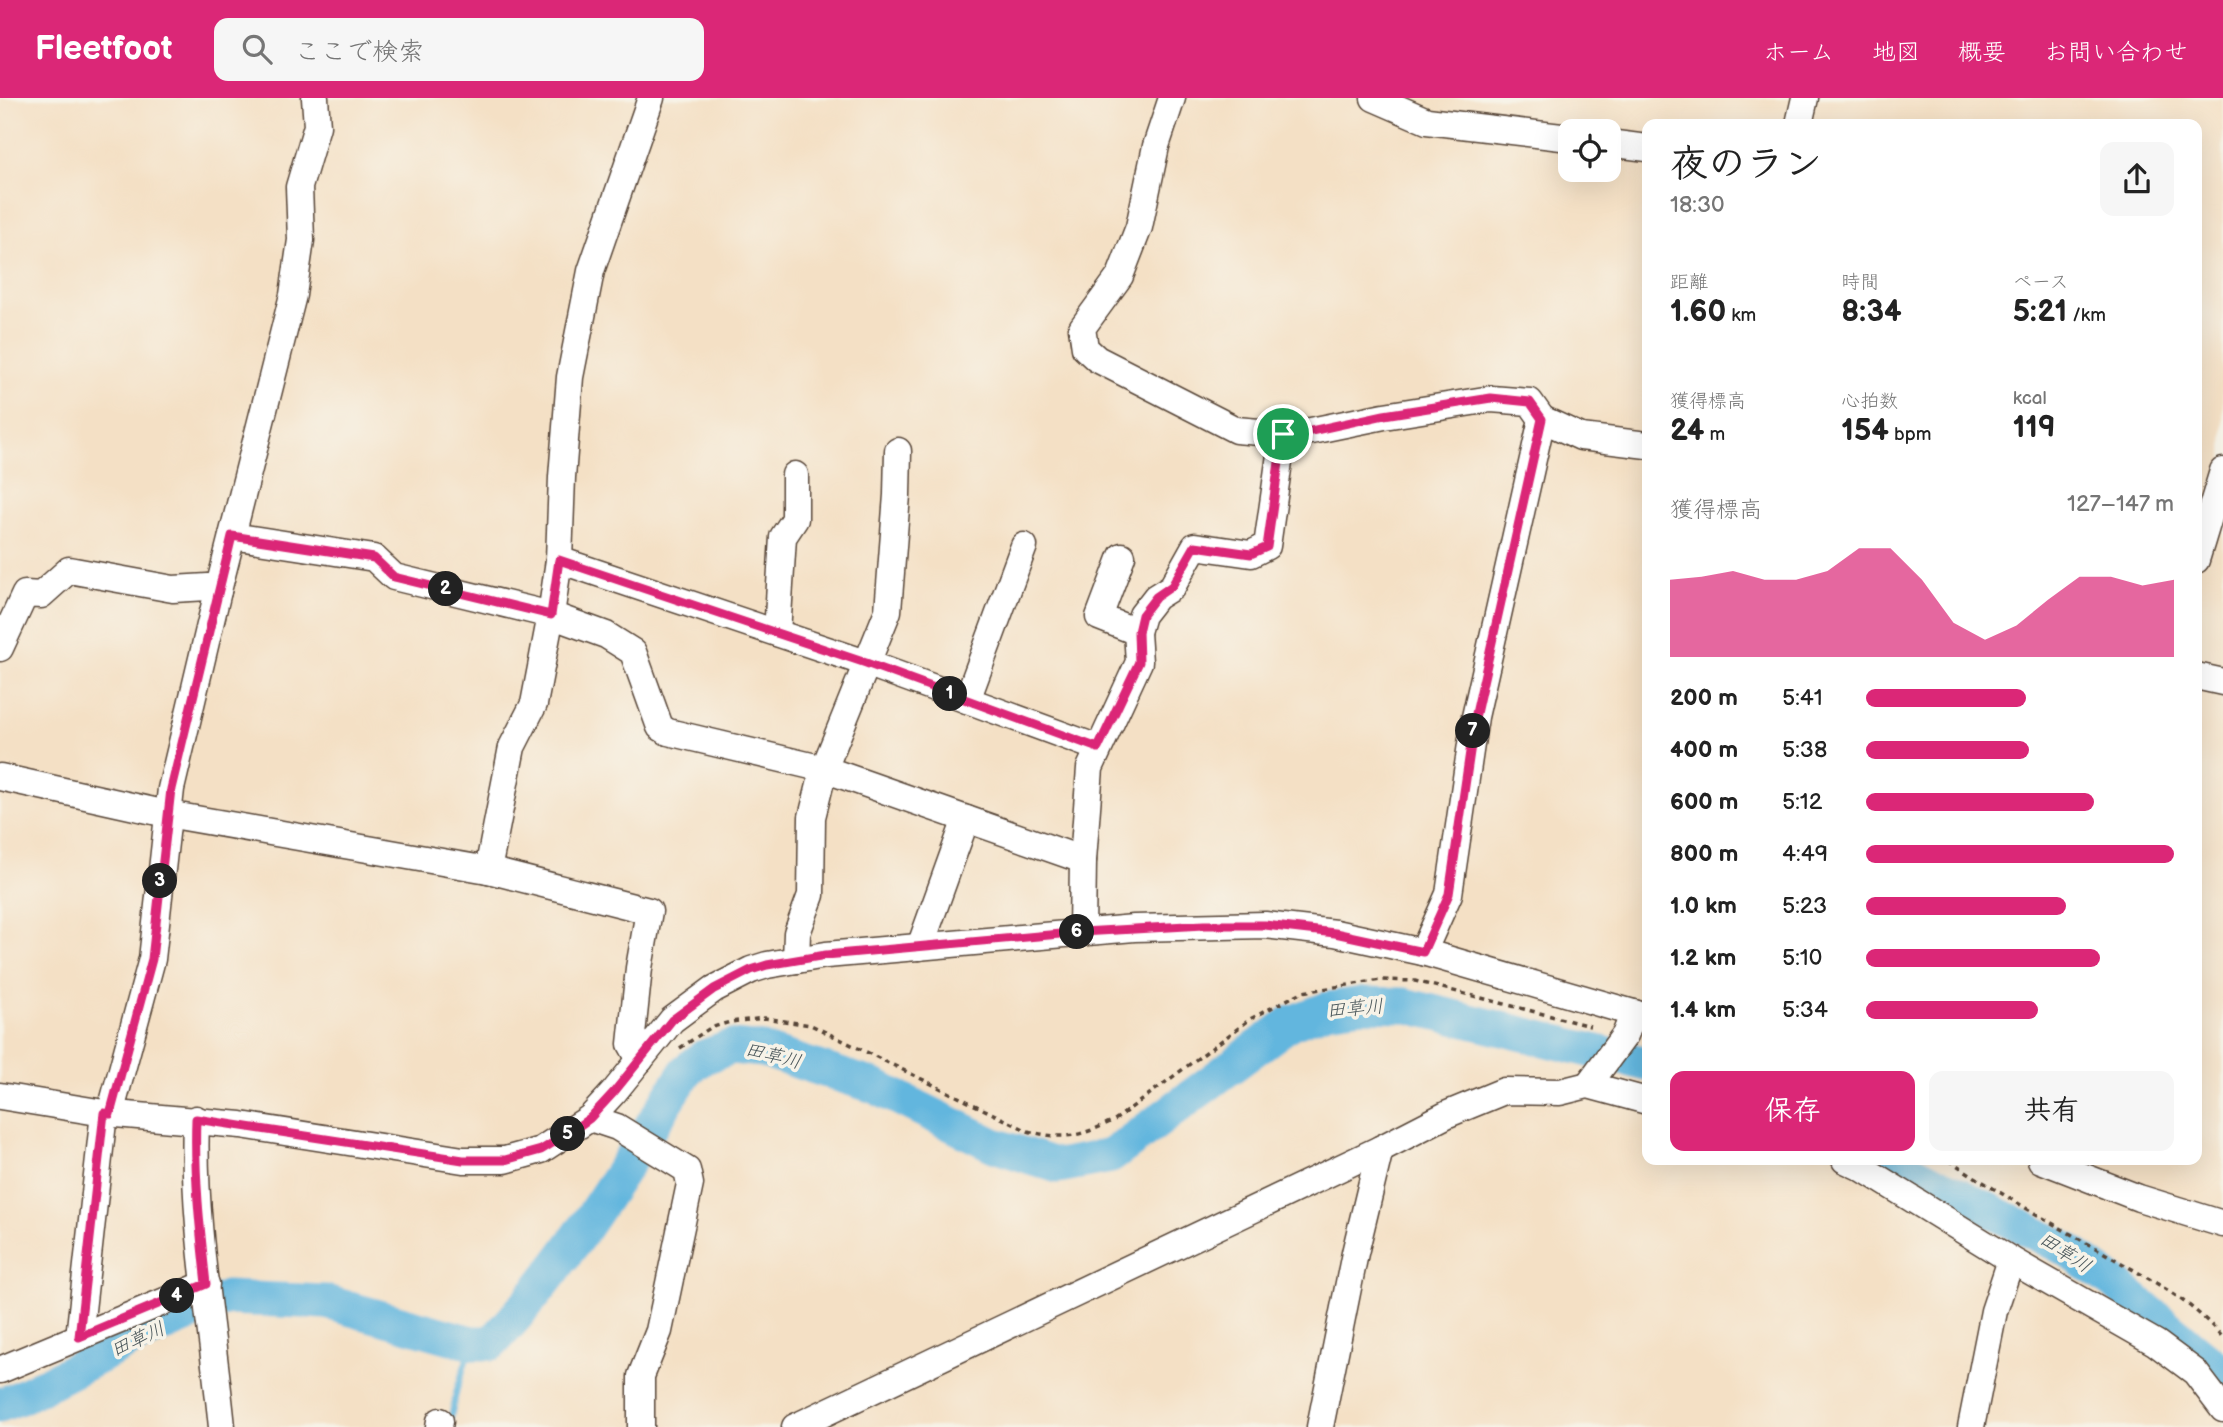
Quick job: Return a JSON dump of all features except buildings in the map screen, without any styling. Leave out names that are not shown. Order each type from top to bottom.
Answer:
[{"type":"street","points":[[79,1337],[107,1113],[152,959],[171,789],[293,295],[301,240],[299,187],[317,126],[315,98]]},
{"type":"street","points":[[488,870],[512,747],[534,704],[551,615],[559,560],[570,377],[591,271],[651,98]]},
{"type":"street","points":[[1172,98],[1157,146],[1139,227],[1120,276],[1082,328],[1085,348],[1097,359],[1236,430],[1283,434],[1311,431],[1384,415],[1491,398],[1530,402],[1542,419],[1581,437],[1642,444]]},
{"type":"street","points":[[1374,98],[1427,121],[1558,137]]},
{"type":"street","points":[[1800,119],[1805,98]]},
{"type":"street","points":[[1817,119],[1822,98]]},
{"type":"street","points":[[1621,145],[1642,147]]},
{"type":"street","points":[[1423,952],[1449,894],[1475,718],[1542,419]]},
{"type":"street","points":[[1082,932],[1083,860],[1090,768],[1139,662],[1138,632],[1142,615],[1156,597],[1172,586],[1195,546],[1251,554],[1267,547],[1283,434]]},
{"type":"street","points":[[796,960],[797,933],[811,895],[812,817],[824,769],[888,611],[898,451]]},
{"type":"street","points":[[777,633],[783,537],[795,519],[795,475]]},
{"type":"street","points":[[2202,542],[2221,485]]},
{"type":"street","points":[[232,536],[374,558],[394,577],[551,615],[606,635],[634,652],[660,727],[668,732],[824,769],[1083,860]]},
{"type":"street","points":[[967,700],[1024,546]]},
{"type":"street","points":[[1122,556],[1099,617],[1138,632]]},
{"type":"street","points":[[559,560],[866,663],[1098,748]]},
{"type":"street","points":[[0,648],[25,594],[41,595],[69,570],[173,589],[208,587],[218,591]]},
{"type":"street","points":[[2202,677],[2223,682]]},
{"type":"street","points":[[0,777],[167,814],[488,870],[649,911],[631,1034],[631,1044],[640,1060]]},
{"type":"street","points":[[920,947],[966,819]]},
{"type":"street","points":[[0,1096],[107,1113],[196,1119],[463,1160],[505,1160],[541,1150],[590,1118],[672,1020],[714,989],[751,970],[796,960],[920,947],[1082,932],[1204,925],[1265,925],[1335,933],[1423,952],[1635,1022],[1588,1085]]},
{"type":"street","points":[[795,1427],[1380,1149],[1448,1114],[1504,1091],[1560,1092],[1588,1085],[1642,1100]]},
{"type":"street","points":[[590,1118],[618,1127],[687,1170],[690,1184],[659,1331],[641,1376],[641,1427]]},
{"type":"street","points":[[196,1119],[198,1207],[222,1427]]},
{"type":"street","points":[[1320,1427],[1354,1252],[1380,1149]]},
{"type":"street","points":[[1856,1165],[2011,1260],[2156,1343],[2195,1372],[2223,1409]]},
{"type":"street","points":[[2054,1165],[2139,1198],[2223,1224]]},
{"type":"street","points":[[1971,1427],[1994,1311],[2011,1260]]},
{"type":"street","points":[[0,1370],[207,1287]]},
{"type":"path","points":[[674,1052],[710,1028],[730,1022],[765,1018],[811,1025],[1028,1131],[1051,1137],[1072,1137],[1116,1119],[1252,1018],[1302,992],[1381,980],[1415,981],[1635,1022]]},
{"type":"path","points":[[1956,1165],[1986,1185],[2173,1293],[2212,1325],[2223,1338]]},
{"type":"waterway","name":"田草川","points":[[0,1405],[21,1397],[135,1338],[227,1298],[326,1302],[472,1343],[492,1343],[520,1312],[571,1246],[687,1070],[704,1057],[732,1047],[762,1050],[874,1086],[994,1145],[1058,1166],[1111,1156],[1290,1023],[1327,1009],[1362,1004],[1404,1005],[1642,1063]]},
{"type":"waterway","name":"田草川","points":[[1900,1165],[2068,1250],[2117,1285],[2223,1373]]},
{"type":"waterway","points":[[450,1422],[457,1389],[472,1343]]},
{"type":"route","points":[[1491,398],[1530,402],[1542,419],[1475,718],[1449,894],[1423,952],[1335,933],[1265,925],[1204,925],[1082,932],[826,955],[767,965],[714,989],[672,1020],[590,1118],[541,1150],[505,1160],[463,1160],[196,1119],[198,1207],[206,1284],[79,1337],[104,1113],[110,1114],[152,959],[171,789],[232,536],[374,558],[394,577],[551,615],[559,560],[866,663],[1098,748],[1139,662],[1138,632],[1142,615],[1156,597],[1172,586],[1195,546],[1251,554],[1267,547],[1283,434],[1491,398]]}]
